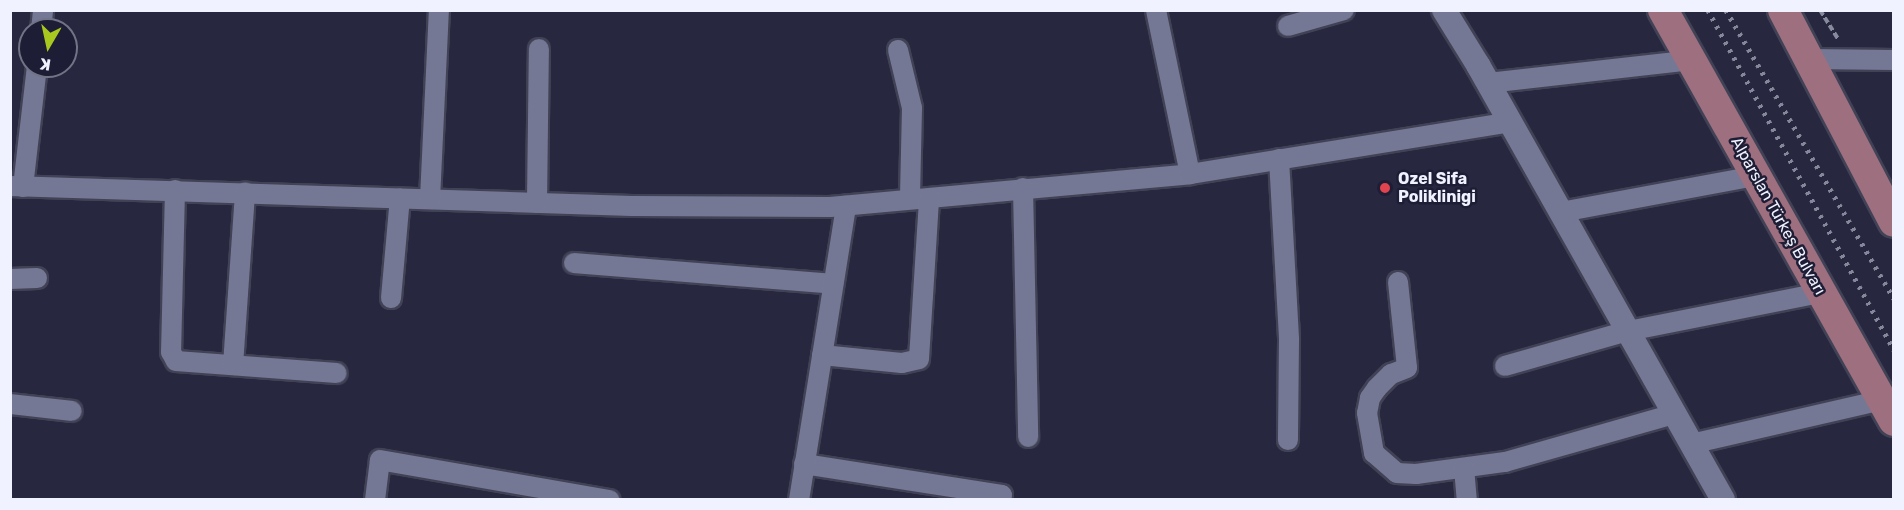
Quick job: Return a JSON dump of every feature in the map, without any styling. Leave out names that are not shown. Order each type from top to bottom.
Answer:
[{"type":"main road","name":"Alparslan Türkeş Bulvarı","points":[[1663,10],[1887,410]]},
{"type":"main road","points":[[1783,10],[1809,59],[1885,188],[1893,222]]},
{"type":"street","points":[[430,199],[439,10]]},
{"type":"street","points":[[1156,10],[1190,174]]},
{"type":"street","points":[[1288,26],[1344,10]]},
{"type":"street","points":[[1444,10],[1488,83],[1722,500]]},
{"type":"street","points":[[537,203],[539,50]]},
{"type":"street","points":[[822,355],[902,363],[919,359],[919,198],[912,108],[898,50]]},
{"type":"street","points":[[1809,59],[1893,60]]},
{"type":"street","points":[[1488,83],[1692,60]]},
{"type":"street","points":[[35,78],[17,187],[245,192],[537,203],[846,206],[1190,174],[1510,122]]},
{"type":"street","points":[[1278,159],[1289,340],[1288,440]]},
{"type":"street","points":[[1561,212],[1755,176]]},
{"type":"street","points":[[1023,188],[1028,437]]},
{"type":"street","points":[[175,190],[171,352],[176,361],[337,373]]},
{"type":"street","points":[[233,365],[245,192]]},
{"type":"street","points":[[391,298],[400,198]]},
{"type":"street","points":[[798,500],[846,206]]},
{"type":"street","points":[[574,263],[833,284]]},
{"type":"street","points":[[10,279],[37,278]]},
{"type":"street","points":[[1398,282],[1407,368],[1391,374],[1370,398],[1367,413],[1374,453],[1383,464],[1404,475],[1505,462],[1674,414]]},
{"type":"street","points":[[1505,366],[1628,331],[1820,293]]},
{"type":"street","points":[[10,404],[72,411]]},
{"type":"street","points":[[1691,444],[1887,410]]},
{"type":"street","points":[[375,500],[380,460],[610,500]]},
{"type":"street","points":[[804,464],[1002,495],[1002,500]]},
{"type":"street","points":[[1464,468],[1467,500]]},
{"type":"railway","points":[[1708,10],[1894,350]]},
{"type":"railway","points":[[1726,10],[1894,299]]},
{"type":"place","name":"Ozel Sifa Poliklinigi","points":[[1385,188]]}]
